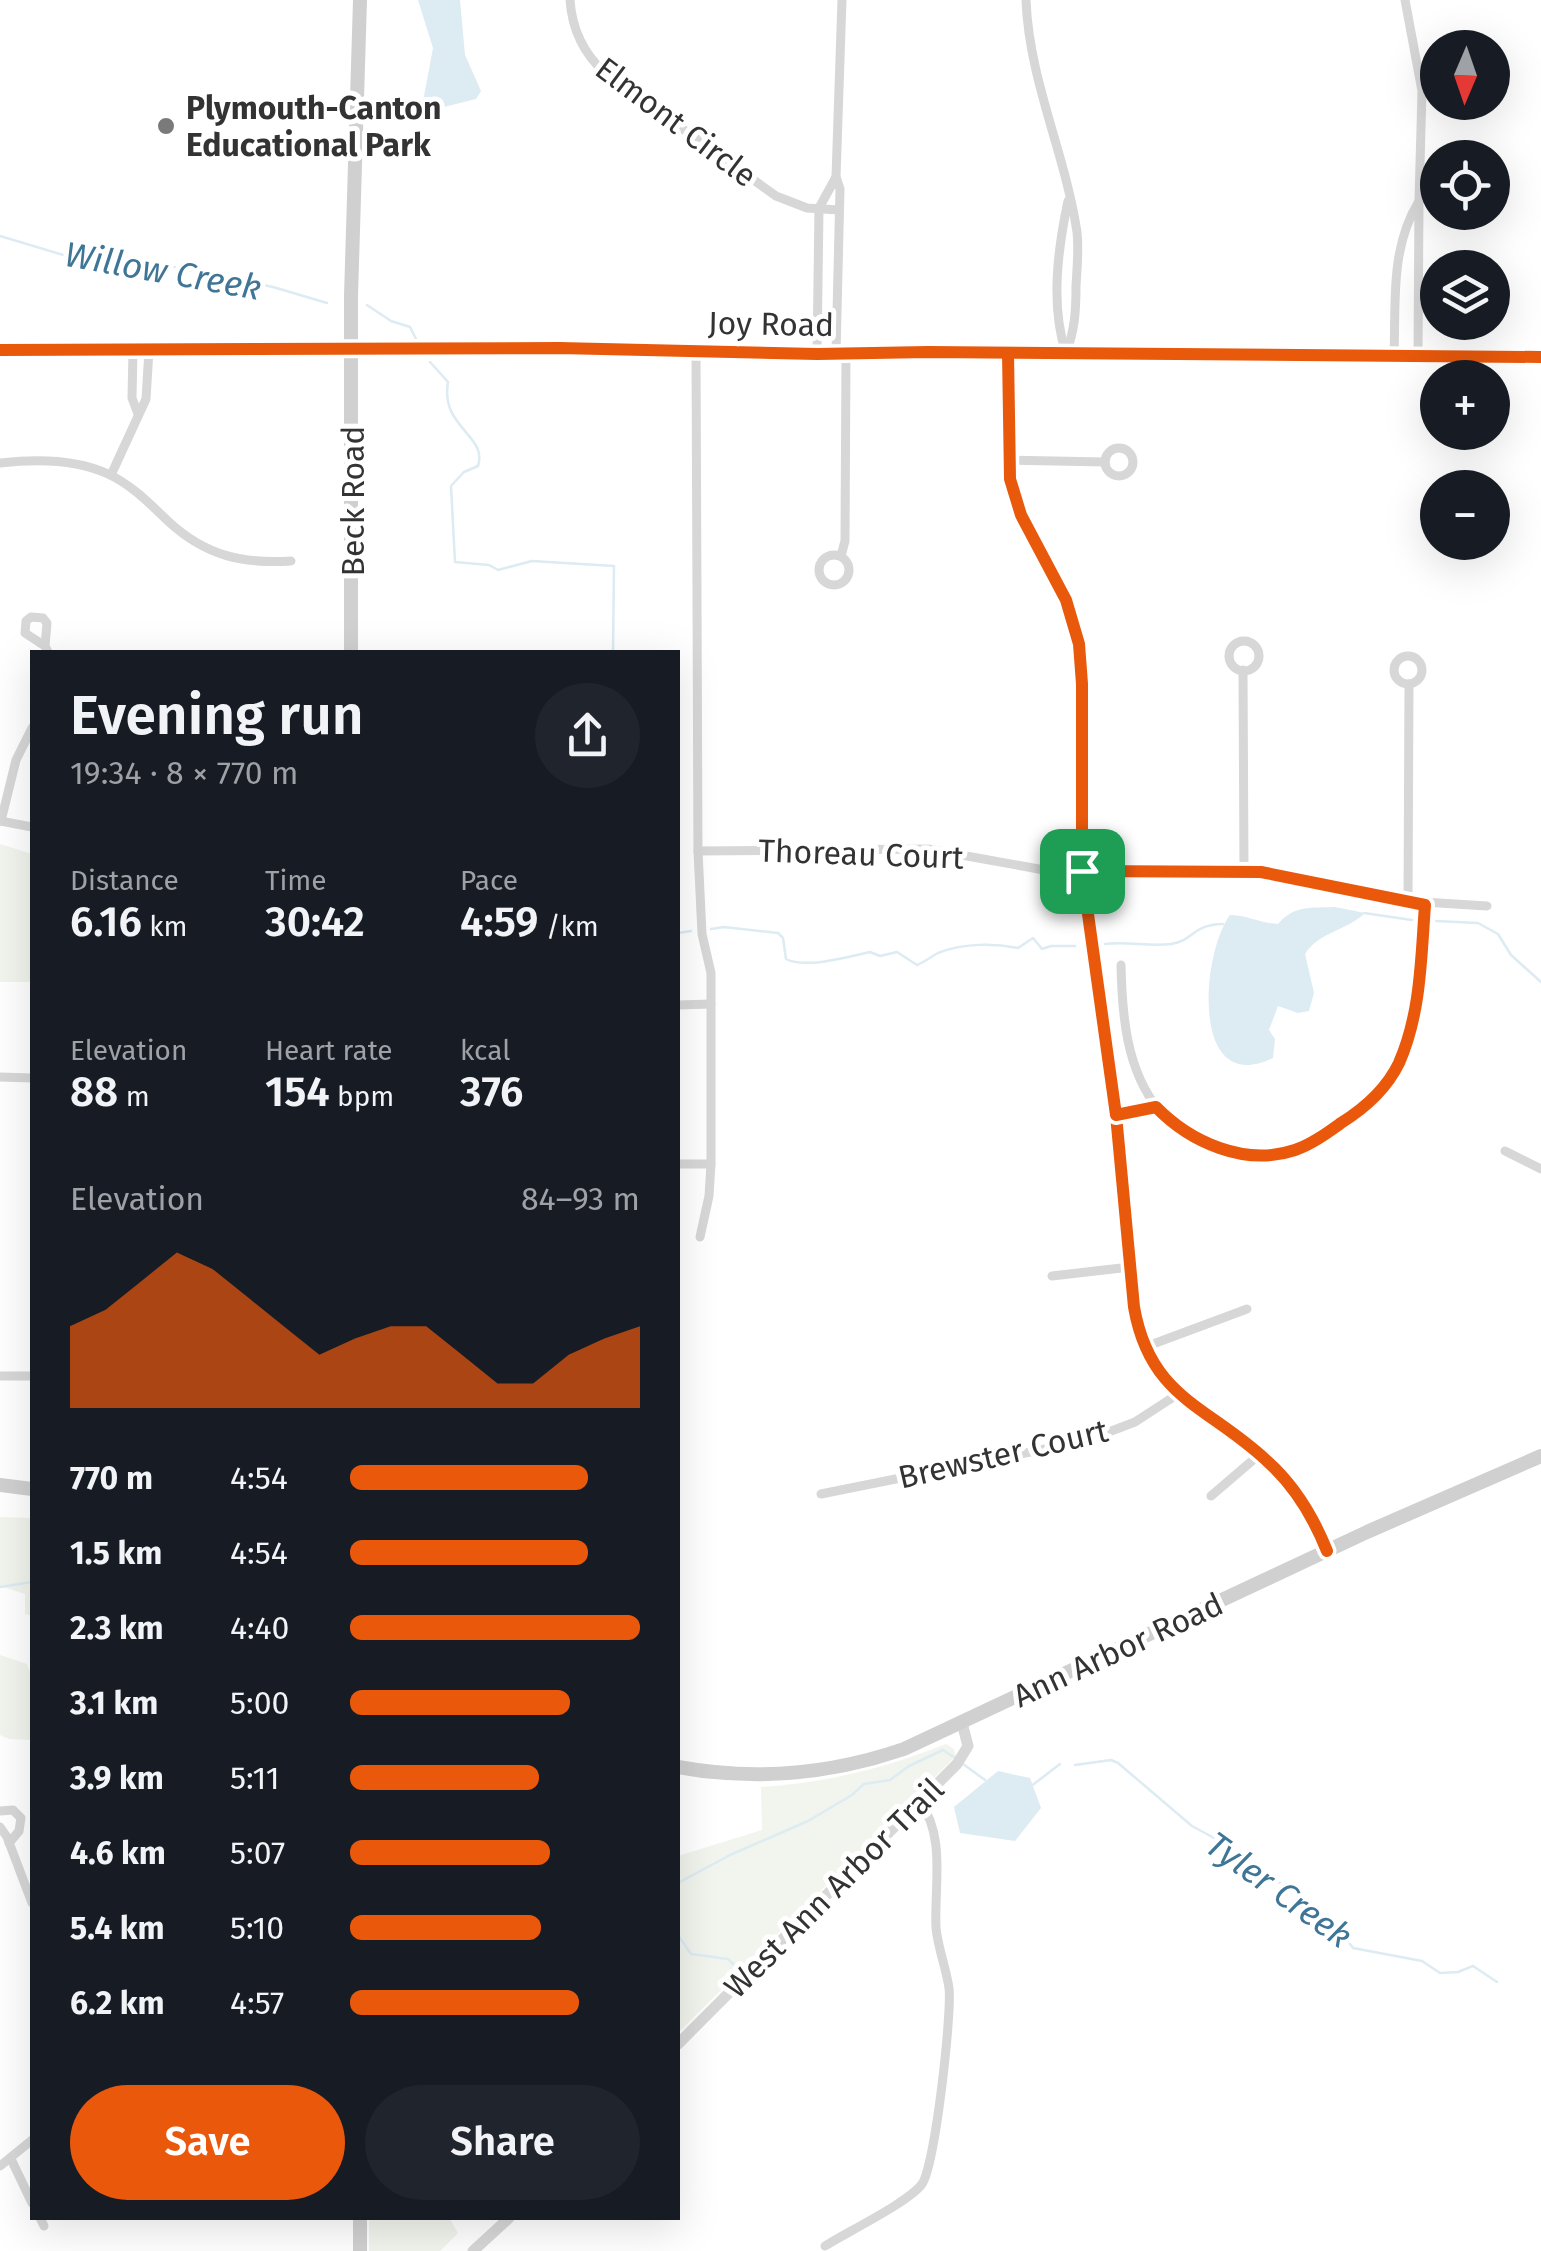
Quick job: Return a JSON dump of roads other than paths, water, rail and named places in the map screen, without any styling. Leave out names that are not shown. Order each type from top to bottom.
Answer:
[{"type":"main road","name":"Beck Road","points":[[351,650],[350,349],[360,0]]},
{"type":"main road","name":"Ann Arbor Road","points":[[680,1767],[732,1774],[807,1772],[877,1758],[962,1723],[1327,1551],[1541,1456]]},
{"type":"main road","points":[[0,1486],[30,1489]]},
{"type":"main road","points":[[360,2220],[360,2251]]},
{"type":"street","name":"Elmont Circle","points":[[570,0],[579,40],[605,73],[776,196],[808,208],[839,210]]},
{"type":"street","points":[[840,556],[845,541],[837,292],[840,189],[836,177],[842,0]]},
{"type":"street","points":[[1026,0],[1028,39],[1037,83],[1061,154],[1077,234],[1075,330],[1066,353]]},
{"type":"street","points":[[1405,0],[1422,91],[1418,354]]},
{"type":"street","points":[[817,354],[819,208],[836,177]]},
{"type":"street","points":[[1066,353],[1058,330],[1061,233],[1068,198]]},
{"type":"street","points":[[1394,355],[1398,249],[1407,220],[1418,202]]},
{"type":"street","points":[[818,250],[838,250]]},
{"type":"street","points":[[817,292],[837,292]]},
{"type":"street","name":"Joy Road","points":[[0,350],[1541,356]]},
{"type":"street","points":[[133,350],[132,398],[138,414]]},
{"type":"street","points":[[111,476],[146,399],[150,350]]},
{"type":"street","points":[[696,350],[698,851],[702,934],[711,973],[711,1164],[700,1238]]},
{"type":"street","points":[[1008,353],[1008,460],[1021,515],[1066,600],[1079,644],[1082,871],[1116,1115],[1135,1315],[1145,1347],[1159,1372],[1178,1394],[1260,1454],[1298,1494],[1327,1551]]},
{"type":"street","points":[[1008,460],[1105,462]]},
{"type":"street","points":[[0,463],[67,462],[111,476],[205,549],[242,561],[292,561]]},
{"type":"street","points":[[1243,670],[1244,872]]},
{"type":"street","points":[[1408,902],[1409,684]]},
{"type":"street","points":[[30,732],[16,760],[1,821],[30,827]]},
{"type":"street","name":"Thoreau Court","points":[[698,851],[928,850],[1025,869],[1244,872],[1297,878],[1425,905],[1487,906]]},
{"type":"street","points":[[1121,965],[1127,1038],[1140,1078],[1156,1107],[1179,1127],[1232,1152],[1281,1154],[1304,1147],[1361,1110],[1388,1083],[1404,1049],[1419,992],[1425,905]]},
{"type":"street","points":[[680,1004],[711,1004]]},
{"type":"street","points":[[0,1077],[30,1078]]},
{"type":"street","points":[[1116,1115],[1156,1107]]},
{"type":"street","points":[[1506,1151],[1541,1169]]},
{"type":"street","points":[[680,1164],[711,1164]]},
{"type":"street","points":[[1052,1276],[1130,1267]]},
{"type":"street","points":[[1145,1347],[1247,1309]]},
{"type":"street","points":[[0,1376],[30,1376]]},
{"type":"street","name":"Brewster Court","points":[[821,1494],[1085,1441],[1134,1422],[1178,1394]]},
{"type":"street","points":[[1211,1496],[1260,1454]]},
{"type":"street","name":"West Ann Arbor Trail","points":[[680,2042],[960,1761],[968,1746],[962,1723]]},
{"type":"street","points":[[826,2246],[920,2187],[930,2160],[946,2058],[949,1990],[936,1933],[936,1840],[932,1817],[920,1802]]},
{"type":"street","points":[[0,1812],[13,1810],[20,1818],[18,1831],[9,1843]]},
{"type":"street","points":[[0,1828],[30,1898]]},
{"type":"street","points":[[0,2166],[30,2142]]},
{"type":"street","points":[[10,2160],[30,2199]]},
{"type":"street","points":[[474,2251],[507,2220]]},
{"type":"waterway","name":"Willow Creek","points":[[0,236],[80,260],[111,256],[155,263],[273,287],[327,303]]},
{"type":"waterway","name":"Willow Creek","points":[[367,305],[391,321],[410,327],[417,341]]},
{"type":"waterway","name":"Willow Creek","points":[[430,362],[448,382],[451,410],[479,455],[478,466],[464,472],[451,486],[455,562],[489,565],[498,570],[532,561],[614,566],[613,650]]},
{"type":"waterway","name":"Willow Creek","points":[[1364,913],[1412,920]]},
{"type":"waterway","name":"Willow Creek","points":[[1436,921],[1478,923],[1498,934],[1511,955],[1541,982]]},
{"type":"waterway","name":"Willow Creek","points":[[1105,944],[1171,944],[1205,927],[1223,924]]},
{"type":"waterway","name":"Willow Creek","points":[[711,929],[778,933],[783,938],[786,959],[804,963],[870,952],[880,956],[897,952],[917,965],[958,947],[1018,948],[1033,938],[1042,949],[1075,946]]},
{"type":"waterway","name":"Willow Creek","points":[[680,933],[691,931]]},
{"type":"waterway","name":"Tyler Creek","points":[[0,1587],[30,1582]]},
{"type":"waterway","name":"Tyler Creek","points":[[680,1882],[808,1821],[864,1784],[890,1780],[943,1750],[957,1759]]},
{"type":"waterway","name":"Tyler Creek","points":[[1075,1765],[1111,1760],[1118,1763],[1192,1826],[1227,1845],[1256,1873],[1280,1883],[1335,1924],[1353,1948],[1422,1961],[1440,1973],[1473,1966],[1497,1982]]},
{"type":"waterway","name":"Tyler Creek","points":[[963,1764],[985,1780]]},
{"type":"waterway","name":"Tyler Creek","points":[[1030,1787],[1060,1764]]},
{"type":"waterway","points":[[680,1938],[691,1954],[728,1959],[738,1969]]},
{"type":"place","name":"Plymouth-Canton Educational Park","points":[[166,126]]}]
